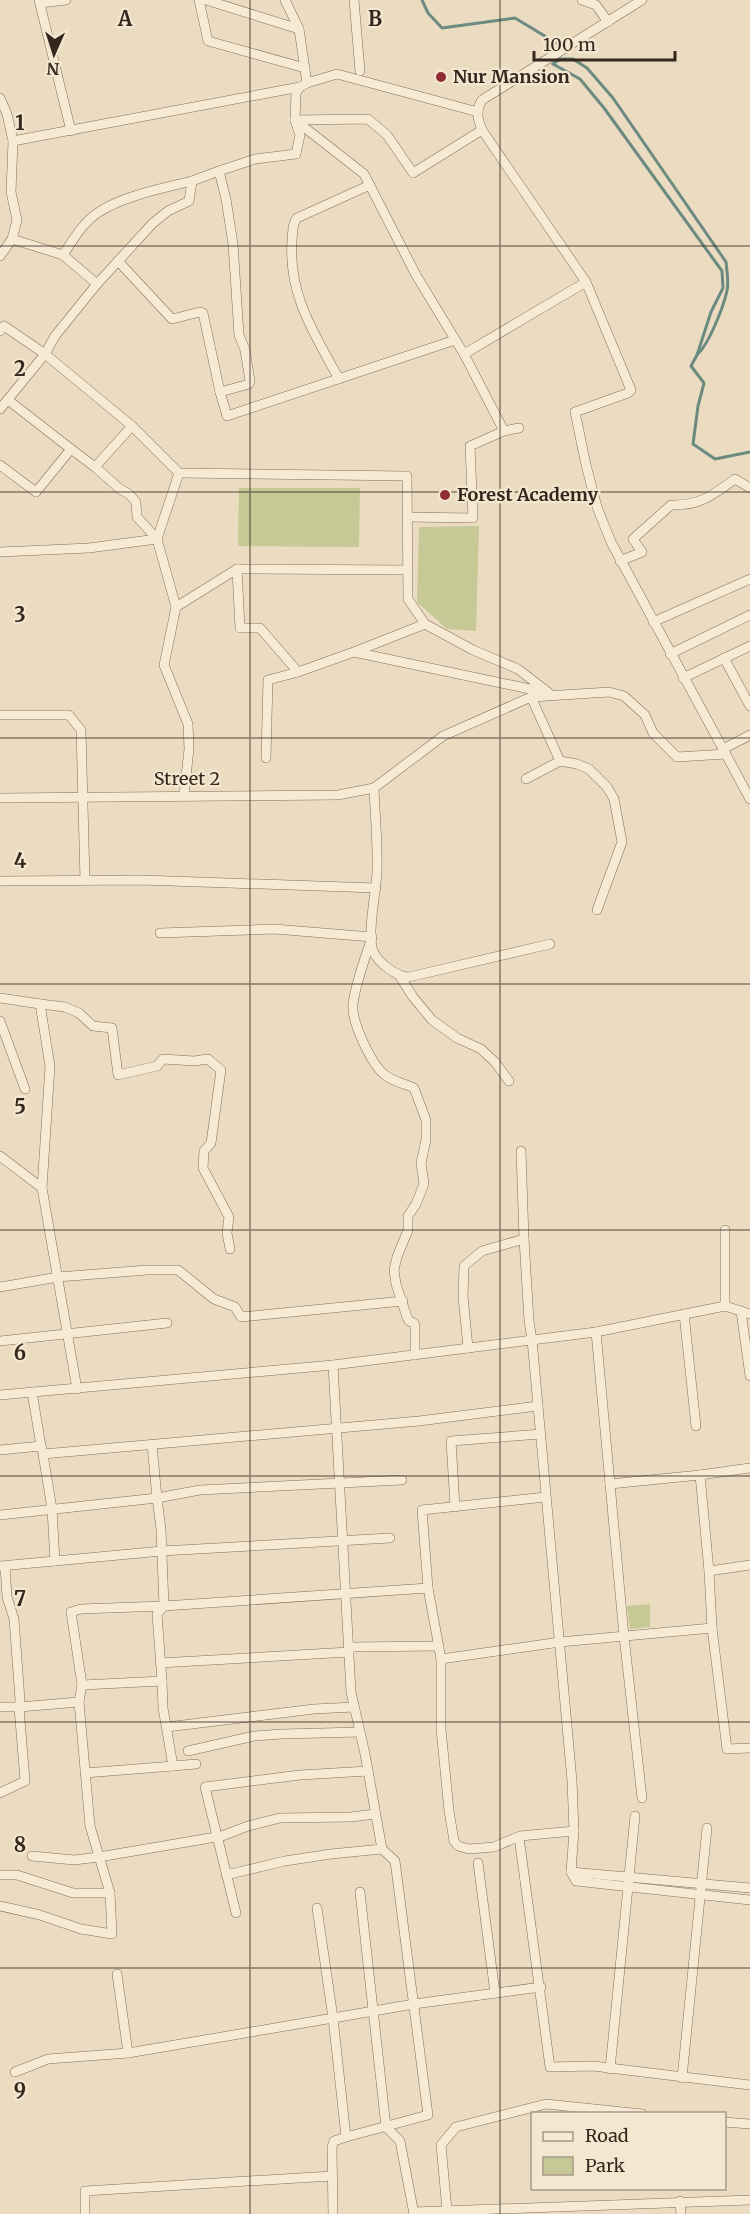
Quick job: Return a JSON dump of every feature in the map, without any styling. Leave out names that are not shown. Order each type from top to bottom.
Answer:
[{"type":"street","points":[[66,0],[39,2],[71,131]]},
{"type":"street","points":[[199,0],[208,41],[305,68]]},
{"type":"street","points":[[206,0],[298,29]]},
{"type":"street","points":[[63,255],[77,233],[99,212],[136,196],[192,181],[255,159],[296,154],[300,135],[295,120],[296,93],[304,86],[305,68],[298,29],[285,0]]},
{"type":"street","points":[[354,0],[360,71]]},
{"type":"street","points":[[582,0],[596,5],[608,22]]},
{"type":"street","points":[[642,0],[482,100],[477,118],[482,130],[586,282],[630,390],[628,393],[575,412],[597,507],[620,561],[750,799]]},
{"type":"street","points":[[14,141],[304,86],[340,74],[478,112]]},
{"type":"street","points":[[0,98],[14,141],[11,192],[17,220],[12,239],[0,256]]},
{"type":"street","points":[[295,120],[368,119],[387,135],[413,173],[482,130]]},
{"type":"street","points":[[295,120],[364,174],[416,275],[464,354],[504,431]]},
{"type":"street","points":[[219,171],[233,244],[239,335],[245,350],[250,381],[249,384],[220,392]]},
{"type":"street","points":[[0,410],[97,284],[153,223],[168,211],[189,201],[192,181]]},
{"type":"street","points":[[339,379],[310,327],[295,287],[293,226],[297,218],[370,185]]},
{"type":"street","points":[[12,239],[63,255],[97,284]]},
{"type":"street","points":[[118,261],[172,319],[203,313],[220,392],[226,415],[229,417],[455,340]]},
{"type":"street","points":[[464,354],[586,282]]},
{"type":"street","points":[[0,332],[4,326],[45,354],[132,426],[180,473],[407,476],[408,599],[425,624],[473,650],[518,669],[549,693],[354,652]]},
{"type":"street","points":[[8,400],[129,494],[136,502],[137,517],[157,539],[176,607],[164,665],[188,724],[189,748],[184,795]]},
{"type":"street","points":[[95,467],[132,426]]},
{"type":"street","points":[[407,517],[473,518],[470,446],[504,431],[519,428]]},
{"type":"street","points":[[0,465],[36,492],[71,449]]},
{"type":"street","points":[[157,539],[180,473]]},
{"type":"street","points":[[620,561],[642,552],[633,539],[671,505],[688,506],[710,498],[735,479],[750,488]]},
{"type":"street","points":[[0,552],[89,548],[157,539]]},
{"type":"street","points":[[176,607],[237,568],[407,570]]},
{"type":"street","points":[[237,568],[240,628],[260,628],[298,672]]},
{"type":"street","points":[[653,622],[750,579]]},
{"type":"street","points":[[670,654],[750,615]]},
{"type":"street","points":[[266,758],[268,680],[298,672],[425,624]]},
{"type":"street","points":[[683,678],[750,646]]},
{"type":"street","points":[[724,658],[750,706]]},
{"type":"street","points":[[509,1081],[495,1062],[481,1049],[457,1038],[432,1020],[412,997],[399,975],[377,958],[372,949],[376,888],[374,788],[443,736],[531,697],[609,692],[624,696],[645,715],[653,733],[677,757],[724,752],[750,735]]},
{"type":"street","points":[[531,697],[560,761]]},
{"type":"street","points":[[0,715],[69,715],[81,730],[85,880]]},
{"type":"street","points":[[526,779],[560,761],[577,764],[589,769],[603,782],[614,799],[622,842],[597,910]]},
{"type":"street","name":"Street 2","points":[[0,798],[338,795],[374,788]]},
{"type":"street","points":[[0,881],[154,880],[376,888]]},
{"type":"street","points":[[160,933],[274,929],[372,937]]},
{"type":"street","points":[[372,937],[353,1012],[374,1062],[385,1075],[414,1088],[426,1120],[426,1140],[421,1163],[424,1184],[408,1216],[406,1238],[394,1270],[396,1284],[407,1317],[415,1326],[415,1355]]},
{"type":"street","points":[[399,975],[409,977],[550,944]]},
{"type":"street","points":[[0,998],[65,1007],[79,1013],[93,1026],[112,1028],[118,1075],[157,1066],[163,1059],[194,1061],[208,1059],[221,1070],[211,1143],[204,1151],[204,1168],[229,1217],[227,1233],[230,1249]]},
{"type":"street","points":[[40,1004],[50,1066],[42,1188],[76,1389]]},
{"type":"street","points":[[0,1021],[25,1089]]},
{"type":"street","points":[[521,1151],[529,1321],[572,1781],[574,1831],[571,1872],[576,1881],[702,1883],[750,1888]]},
{"type":"street","points":[[0,1156],[42,1188]]},
{"type":"street","points":[[725,1230],[725,1306]]},
{"type":"street","points":[[468,1348],[464,1266],[482,1251],[524,1239]]},
{"type":"street","points":[[0,1287],[58,1277],[147,1270],[178,1270],[214,1299],[236,1307],[241,1317],[403,1301]]},
{"type":"street","points":[[0,1395],[333,1365],[415,1355],[596,1332],[725,1306],[746,1312],[750,1376]]},
{"type":"street","points":[[684,1314],[696,1426]]},
{"type":"street","points":[[0,1341],[167,1323]]},
{"type":"street","points":[[596,1332],[624,1636],[642,1798]]},
{"type":"street","points":[[333,1365],[351,1692],[382,1849],[395,1861],[428,2115],[334,2141],[332,2147],[333,2214]]},
{"type":"street","points":[[32,1392],[52,1509],[55,1561]]},
{"type":"street","points":[[0,1450],[152,1445],[337,1429],[538,1406]]},
{"type":"street","points":[[455,1506],[451,1441],[540,1434]]},
{"type":"street","points":[[152,1445],[162,1551],[164,1606],[157,1614],[160,1663],[173,1766]]},
{"type":"street","points":[[610,1484],[750,1468]]},
{"type":"street","points":[[700,1475],[712,1628],[727,1749],[750,1748]]},
{"type":"street","points":[[0,1515],[157,1498],[200,1490],[402,1480]]},
{"type":"street","points":[[546,1497],[422,1510],[428,1588],[441,1659],[441,1729],[454,1842],[458,1846],[469,1849],[494,1847],[519,1837],[574,1831]]},
{"type":"street","points":[[0,1793],[25,1781],[14,1619],[7,1597],[2,1566],[162,1551],[390,1538]]},
{"type":"street","points":[[709,1571],[750,1565]]},
{"type":"street","points":[[0,1906],[40,1915],[81,1929],[112,1934],[110,1893],[90,1826],[80,1702],[82,1685],[71,1612],[81,1609],[164,1606],[428,1588]]},
{"type":"street","points":[[441,1659],[560,1642],[712,1628]]},
{"type":"street","points":[[160,1663],[439,1646]]},
{"type":"street","points":[[82,1685],[162,1681]]},
{"type":"street","points":[[0,1707],[80,1702]]},
{"type":"street","points":[[167,1727],[314,1709],[354,1707]]},
{"type":"street","points":[[188,1751],[222,1742],[264,1736],[360,1732]]},
{"type":"street","points":[[85,1773],[196,1764]]},
{"type":"street","points":[[236,1913],[205,1787],[300,1775],[368,1771]]},
{"type":"street","points":[[32,1856],[74,1860],[99,1857],[218,1836],[280,1818],[351,1818],[375,1814]]},
{"type":"street","points":[[610,2069],[635,1815]]},
{"type":"street","points":[[682,2078],[707,1828]]},
{"type":"street","points":[[519,1837],[550,2067],[593,2066],[750,2085]]},
{"type":"street","points":[[226,1875],[285,1861],[382,1849]]},
{"type":"street","points":[[478,1863],[495,1993]]},
{"type":"street","points":[[0,1875],[17,1875],[73,1893],[110,1893]]},
{"type":"street","points":[[628,1881],[750,1900]]},
{"type":"street","points":[[360,1892],[386,2127],[400,2141],[414,2213],[750,2200]]},
{"type":"street","points":[[317,1908],[333,2018],[346,2137]]},
{"type":"street","points":[[117,1974],[128,2053]]},
{"type":"street","points":[[15,2072],[48,2060],[128,2053],[374,2010],[541,1987]]},
{"type":"street","points":[[447,2210],[441,2145],[456,2127],[546,2104],[623,2112]]},
{"type":"street","points":[[726,2122],[750,2124]]},
{"type":"street","points":[[85,2214],[85,2191],[332,2176]]},
{"type":"street","points":[[680,2201],[681,2214]]},
{"type":"green space","points":[[239,488],[360,488],[359,547],[238,546]]},
{"type":"green space","points":[[479,526],[476,631],[447,629],[417,602],[419,527]]},
{"type":"green space","points":[[650,1604],[650,1627],[630,1629],[627,1606]]},
{"type":"waterway","points":[[422,0],[428,13],[442,28],[515,18],[558,44]]},
{"type":"waterway","points":[[560,59],[573,59],[587,68],[613,98],[726,262],[728,284],[725,298],[711,334],[697,355],[711,312],[723,288],[722,271],[604,108],[580,79],[553,64],[560,59]]},
{"type":"waterway","points":[[697,355],[691,366],[704,383],[698,406],[693,444],[715,459],[750,452]]},
{"type":"place","name":"Nur Mansion","points":[[441,77]]},
{"type":"place","name":"Forest Academy","points":[[445,495]]}]
